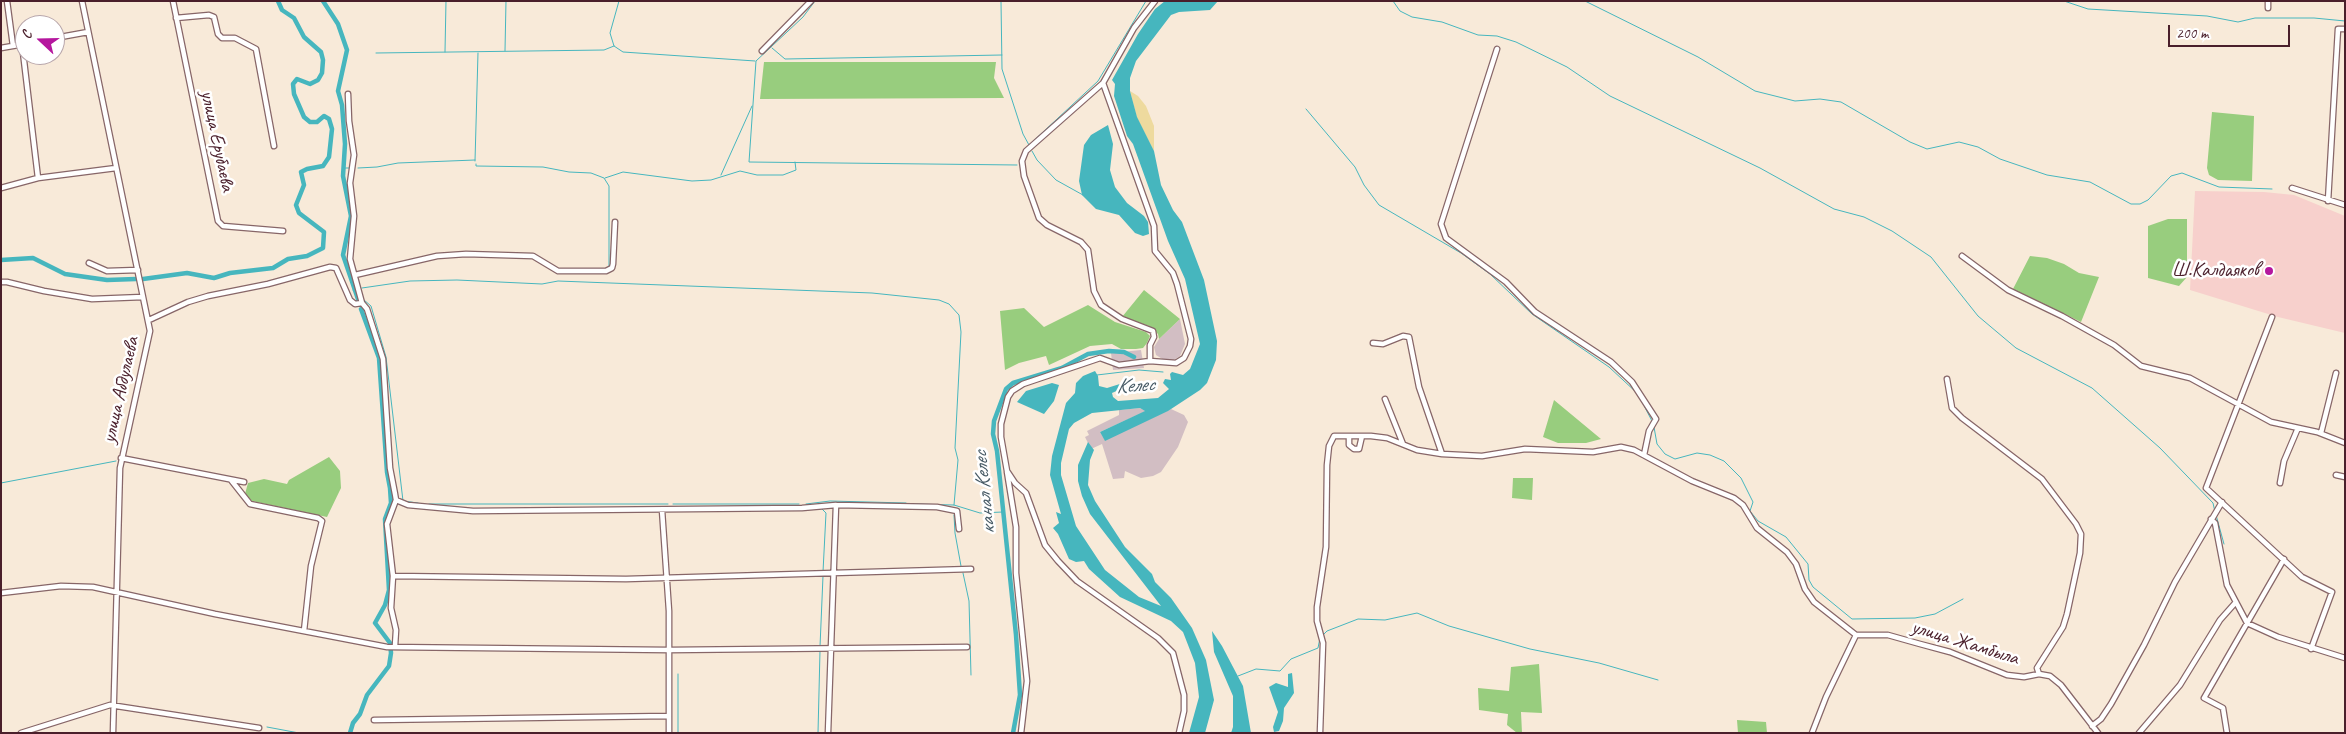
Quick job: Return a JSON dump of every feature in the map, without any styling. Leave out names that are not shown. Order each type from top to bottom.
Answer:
[{"type":"street","points":[[1,48],[13,46],[7,1]]},
{"type":"street","name":"улица Абдулаева","points":[[82,1],[149,320],[148,344],[121,458],[114,733]]},
{"type":"street","name":"улица Ерубаева","points":[[173,1],[218,221],[223,226],[283,230]]},
{"type":"street","points":[[762,51],[811,1]]},
{"type":"street","points":[[1150,361],[1150,345],[1154,337],[1153,332],[1122,319],[1101,305],[1094,291],[1088,250],[1076,239],[1041,222],[1034,208],[1024,176],[1022,161],[1026,151],[1103,82],[1134,28],[1155,1]]},
{"type":"street","points":[[2268,1],[2268,8]]},
{"type":"street","points":[[176,18],[209,15],[214,17],[218,34],[222,38],[235,38],[256,49],[274,146]]},
{"type":"street","points":[[2328,201],[2338,29],[2345,29]]},
{"type":"street","points":[[65,36],[88,32]]},
{"type":"street","points":[[1497,49],[1441,224],[1446,238],[1506,282],[1535,312],[1611,362],[1632,382],[1656,419],[1648,431],[1644,455]]},
{"type":"street","points":[[26,65],[38,178]]},
{"type":"street","points":[[1021,733],[1027,681],[1016,573],[1016,528],[1001,424],[1005,405],[1012,391],[1023,384],[1063,372],[1094,358],[1104,358],[1119,364],[1150,361],[1165,364],[1180,362],[1189,351],[1190,339],[1172,273],[1155,251],[1154,226],[1103,82]]},
{"type":"street","points":[[348,94],[348,121],[354,155],[350,183],[354,216],[350,252],[362,303],[367,309],[383,359],[390,468],[396,500],[387,524],[393,576],[391,608],[396,630],[391,647]]},
{"type":"street","points":[[1,188],[38,178],[116,168]]},
{"type":"street","points":[[2292,188],[2345,205]]},
{"type":"street","points":[[355,275],[437,256],[466,254],[533,256],[558,271],[606,271],[612,268],[613,264],[615,222]]},
{"type":"street","points":[[1962,256],[2008,290],[2062,316],[2114,345],[2141,366],[2190,378],[2270,422],[2321,433],[2345,443]]},
{"type":"street","points":[[88,263],[107,271],[138,270]]},
{"type":"street","points":[[149,320],[188,302],[208,296],[268,284],[330,267],[336,268],[350,300],[355,304],[362,303]]},
{"type":"street","points":[[1,282],[92,299],[144,297]]},
{"type":"street","points":[[2272,317],[2240,405],[2206,488],[2284,558],[2302,577],[2332,592],[2310,649]]},
{"type":"street","points":[[1373,342],[1383,344],[1403,336],[1409,337],[1420,387],[1442,454]]},
{"type":"street","points":[[2321,433],[2336,373]]},
{"type":"street","points":[[1947,379],[1952,408],[1962,418],[2042,478],[2076,524],[2080,534],[2080,553],[2067,614],[2063,627],[2037,668],[2039,674]]},
{"type":"street","points":[[1385,399],[1403,444]]},
{"type":"street","points":[[2280,483],[2284,461],[2298,428]]},
{"type":"street","points":[[1320,733],[1323,643],[1317,621],[1317,607],[1326,547],[1327,465],[1329,446],[1334,436],[1387,438],[1417,450],[1442,454],[1482,456],[1525,449],[1593,452],[1621,447],[1644,455],[1692,481],[1734,498],[1743,505],[1757,528],[1790,556],[1814,602],[1856,635],[1826,697],[1812,733]]},
{"type":"street","points":[[1349,436],[1349,445],[1354,449],[1359,449],[1362,436]]},
{"type":"street","points":[[121,458],[244,482]]},
{"type":"street","points":[[1007,470],[1015,483],[1026,494],[1045,545],[1058,561],[1077,581],[1158,638],[1173,653],[1184,695],[1184,711],[1179,733]]},
{"type":"street","points":[[2336,474],[2345,477]]},
{"type":"street","points":[[231,480],[250,504],[322,521],[311,566],[304,631]]},
{"type":"street","points":[[396,500],[408,506],[441,510],[662,510],[802,508],[836,505],[952,508],[957,511],[959,529]]},
{"type":"street","points":[[2092,726],[2101,719],[2111,704],[2144,645],[2175,582],[2222,502]]},
{"type":"street","points":[[828,733],[836,505]]},
{"type":"street","points":[[662,510],[667,577],[669,733]]},
{"type":"street","points":[[2211,519],[2215,524],[2227,585],[2246,623],[2310,649],[2345,658]]},
{"type":"street","points":[[2227,733],[2223,708],[2204,698],[2284,558]]},
{"type":"street","points":[[393,576],[626,579],[970,569]]},
{"type":"street","points":[[1,593],[61,586],[93,587],[215,616],[391,647],[669,650],[967,647]]},
{"type":"street","points":[[2139,733],[2180,685],[2220,620],[2236,602]]},
{"type":"street","name":"улица Жамбыла","points":[[1856,635],[1888,635],[1950,652],[2007,675],[2024,677],[2039,674],[2050,676],[2061,685],[2098,733]]},
{"type":"street","points":[[20,733],[105,706],[114,705],[203,721],[259,728]]},
{"type":"street","points":[[374,720],[669,716]]},
{"type":"shaded area","points":[[2195,191],[2264,192],[2294,195],[2345,216],[2345,333],[2278,317],[2190,290]]},
{"type":"shaded area","points":[[1180,319],[1185,344],[1180,356],[1174,360],[1164,360],[1156,355],[1154,347],[1159,339]]},
{"type":"shaded area","points":[[1141,350],[1144,368],[1113,370],[1111,353]]},
{"type":"shaded area","points":[[1140,408],[1146,411],[1100,432],[1105,440],[1171,409],[1184,415],[1188,422],[1178,447],[1161,472],[1153,476],[1141,478],[1125,471],[1124,478],[1113,479],[1102,444],[1091,449],[1085,437],[1089,435],[1087,431],[1119,415],[1119,410]]},
{"type":"green space","points":[[764,62],[996,62],[994,78],[1004,98],[760,99]]},
{"type":"green space","points":[[2212,112],[2254,116],[2252,181],[2218,180],[2209,175],[2207,168]]},
{"type":"green space","points":[[2168,219],[2187,219],[2187,277],[2179,286],[2148,278],[2148,226]]},
{"type":"green space","points":[[2030,256],[2047,258],[2064,264],[2079,273],[2099,277],[2081,322],[2013,289]]},
{"type":"green space","points":[[1144,290],[1180,319],[1159,339],[1158,334],[1149,326],[1122,317]]},
{"type":"green space","points":[[1088,305],[1115,322],[1146,332],[1150,336],[1147,343],[1143,348],[1136,349],[1121,349],[1112,344],[1090,346],[1049,365],[1046,356],[1019,363],[1005,370],[1000,311],[1024,308],[1044,327]]},
{"type":"green space","points":[[1554,400],[1601,439],[1586,443],[1558,443],[1543,437]]},
{"type":"green space","points":[[329,457],[340,471],[341,488],[327,517],[252,501],[245,494],[248,483],[264,479],[287,484],[289,480]]},
{"type":"green space","points":[[1513,478],[1533,478],[1532,500],[1512,498]]},
{"type":"green space","points":[[1539,664],[1542,713],[1521,712],[1522,733],[1517,733],[1507,725],[1508,714],[1479,710],[1478,688],[1509,691],[1511,667]]},
{"type":"green space","points":[[1737,720],[1766,722],[1767,733],[1738,733]]},
{"type":"sand","points":[[1130,91],[1138,96],[1146,106],[1154,126],[1154,151],[1137,118]]},
{"type":"water","name":"Келес","points":[[1165,1],[1218,1],[1210,10],[1179,12],[1171,15],[1136,61],[1130,78],[1130,91],[1137,117],[1154,151],[1161,185],[1173,210],[1182,222],[1204,280],[1217,341],[1216,360],[1207,383],[1200,390],[1168,411],[1105,441],[1100,432],[1145,411],[1140,408],[1092,413],[1074,423],[1069,429],[1061,463],[1061,475],[1076,526],[1105,570],[1139,597],[1161,606],[1090,514],[1078,481],[1078,465],[1088,442],[1094,450],[1090,460],[1088,485],[1095,501],[1125,547],[1152,574],[1155,582],[1171,598],[1192,628],[1206,660],[1214,700],[1205,733],[1189,733],[1199,697],[1195,663],[1183,632],[1171,621],[1120,597],[1089,569],[1084,561],[1076,562],[1069,559],[1058,534],[1053,528],[1059,523],[1056,512],[1061,514],[1050,475],[1052,456],[1066,403],[1075,393],[1076,383],[1083,376],[1095,371],[1098,376],[1099,386],[1107,388],[1123,383],[1123,388],[1112,393],[1113,397],[1118,401],[1158,398],[1169,389],[1163,383],[1165,379],[1171,380],[1170,374],[1172,372],[1183,375],[1190,369],[1200,344],[1185,279],[1168,241],[1133,144],[1127,136],[1114,96],[1115,84],[1112,80],[1138,34],[1155,9]]},
{"type":"water","points":[[1108,125],[1113,144],[1110,170],[1115,187],[1127,203],[1144,216],[1148,222],[1149,234],[1143,236],[1135,233],[1119,215],[1096,209],[1082,195],[1079,181],[1084,145],[1091,135]]},
{"type":"water","points":[[1052,383],[1059,385],[1054,401],[1044,414],[1017,402],[1026,391]]},
{"type":"water","points":[[1212,631],[1243,686],[1251,733],[1231,733],[1233,727],[1233,696],[1214,652]]},
{"type":"water","points":[[1292,673],[1294,693],[1284,708],[1283,721],[1279,731],[1274,732],[1273,727],[1278,712],[1269,687],[1276,683],[1288,687],[1288,674]]},
{"type":"waterway","points":[[143,279],[187,273],[214,278],[230,273],[273,268],[288,259],[307,256],[323,248],[324,232],[299,213],[296,205],[304,185],[301,172],[323,166],[329,157],[332,129],[329,119],[324,116],[317,122],[310,122],[304,117],[294,94],[293,84],[297,79],[310,84],[318,80],[322,73],[323,60],[321,52],[304,37],[294,18],[282,10],[278,1]]},
{"type":"waterway","points":[[323,1],[338,24],[347,50],[338,91],[342,105],[345,144],[343,176],[351,216],[343,255],[359,302]]},
{"type":"waterway","points":[[445,52],[446,1]]},
{"type":"waterway","points":[[505,51],[506,1]]},
{"type":"waterway","points":[[619,1],[610,33],[614,46],[623,52],[755,61]]},
{"type":"waterway","points":[[815,1],[803,17],[756,61],[749,162],[1017,165]]},
{"type":"waterway","points":[[1001,1],[1002,69],[1023,134],[1029,145]]},
{"type":"waterway","points":[[1029,145],[1098,81],[1146,1]]},
{"type":"waterway","points":[[1393,1],[1400,11],[1412,17],[1442,22],[1478,35],[1497,36],[1516,42],[1567,67],[1610,96],[1760,168],[1834,209],[1864,217],[1892,231],[1931,257],[1978,316],[2016,348],[2092,388],[2160,448],[2213,503],[2215,512]]},
{"type":"waterway","points":[[1585,1],[1698,57],[1755,91],[1795,101],[1820,99],[1841,102],[1910,142],[1927,149],[1959,142],[1978,147],[2000,159],[2047,175],[2090,182],[2131,204],[2140,204],[2148,200],[2171,176],[2182,173],[2219,187],[2272,189]]},
{"type":"waterway","points":[[2064,1],[2088,9],[2207,16],[2238,22],[2255,18],[2314,18],[2345,21]]},
{"type":"waterway","points":[[376,53],[604,50],[614,46]]},
{"type":"waterway","points":[[772,48],[785,59],[1002,55]]},
{"type":"waterway","points":[[475,161],[478,53]]},
{"type":"waterway","points":[[721,175],[752,106]]},
{"type":"waterway","points":[[1306,109],[1355,167],[1364,185],[1379,205],[1461,253],[1490,274],[1532,314],[1609,367],[1637,393]]},
{"type":"waterway","points":[[1032,151],[1037,160],[1056,180],[1083,195]]},
{"type":"waterway","points":[[358,168],[398,163],[475,160]]},
{"type":"waterway","points":[[605,178],[623,172],[692,181],[711,180],[740,171],[757,175],[783,175],[796,170],[795,162]]},
{"type":"waterway","points":[[476,164],[476,166],[543,167],[569,172],[591,173],[604,178],[609,186],[609,267]]},
{"type":"waterway","points":[[343,168],[350,168]]},
{"type":"waterway","points":[[1,260],[33,258],[65,274],[107,280],[136,279]]},
{"type":"waterway","points":[[362,288],[410,281],[457,280],[542,284],[558,281],[872,293],[939,300],[949,304],[959,315],[961,332],[955,448],[958,460],[954,505]]},
{"type":"waterway","points":[[364,300],[371,306],[386,357],[403,501],[418,503]]},
{"type":"waterway","points":[[350,733],[367,695],[389,666],[391,653],[390,643],[375,623],[385,605],[389,590],[385,519],[391,503],[379,358],[361,309]]},
{"type":"waterway","name":"канал Келес","points":[[1013,733],[1020,695],[1016,635],[997,451],[993,434],[994,421],[1006,389],[1013,383],[1062,368],[1088,354],[1109,351],[1124,352],[1134,357]]},
{"type":"waterway","points":[[1097,375],[1139,370],[1163,372]]},
{"type":"waterway","points":[[1121,387],[1157,383]]},
{"type":"waterway","points":[[1639,396],[1652,421]]},
{"type":"waterway","points":[[1654,427],[1657,444],[1665,454],[1675,459],[1697,453],[1710,455],[1724,461],[1741,478],[1753,502],[1750,511],[1758,521],[1786,537],[1808,564],[1809,580],[1813,587],[1852,619],[1915,618],[1935,614],[1963,599]]},
{"type":"waterway","points":[[1,483],[116,461]]},
{"type":"waterway","points":[[806,504],[830,501],[906,503]]},
{"type":"waterway","points":[[429,504],[668,504]]},
{"type":"waterway","points":[[673,504],[799,504]]},
{"type":"waterway","points":[[912,504],[954,505],[980,513],[1003,512]]},
{"type":"waterway","points":[[822,509],[826,513],[823,572]]},
{"type":"waterway","points":[[954,515],[961,566]]},
{"type":"waterway","points":[[2216,515],[2224,544]]},
{"type":"waterway","points":[[963,573],[969,601],[971,675]]},
{"type":"waterway","points":[[820,647],[823,576]]},
{"type":"waterway","points":[[1323,635],[1327,631],[1358,619],[1385,620],[1417,613],[1449,626],[1530,649],[1599,663],[1658,680]]},
{"type":"waterway","points":[[1238,676],[1256,669],[1280,671],[1291,659],[1318,648],[1320,638]]},
{"type":"waterway","points":[[818,733],[820,651]]},
{"type":"waterway","points":[[678,674],[678,733]]},
{"type":"waterway","points":[[267,727],[299,733]]},
{"type":"place","name":"Ш.Калдаяков","points":[[2269,271]]}]
